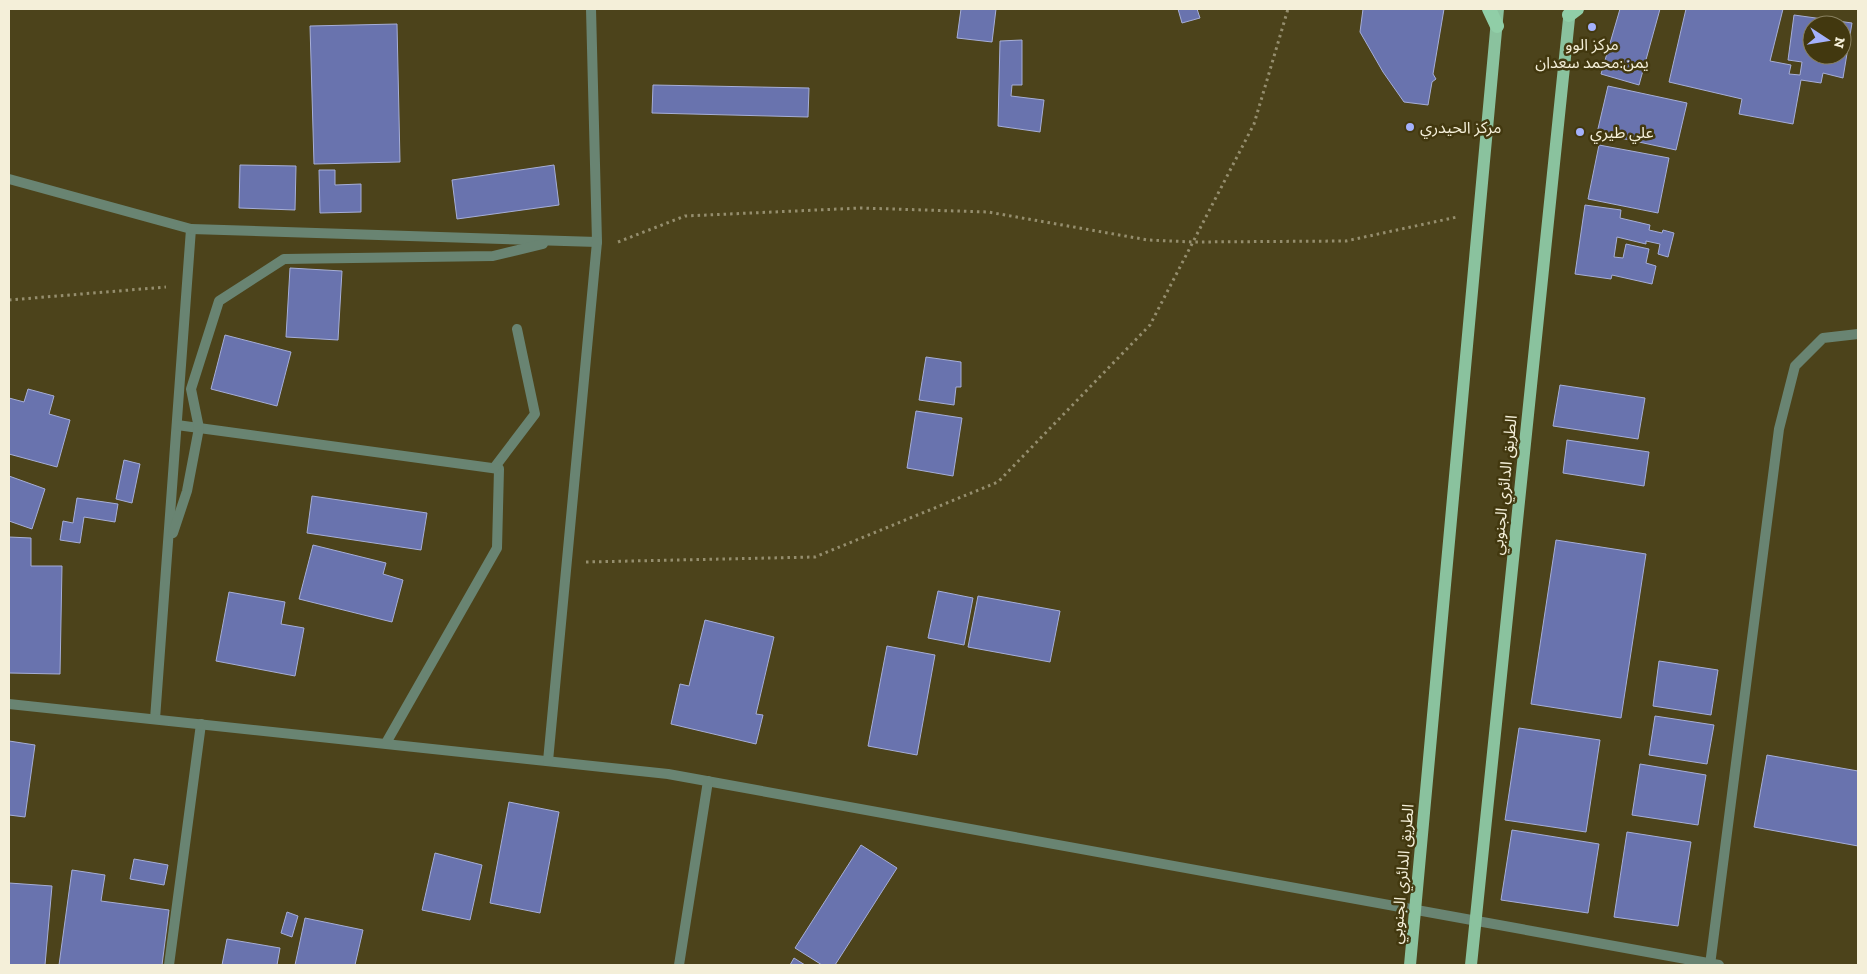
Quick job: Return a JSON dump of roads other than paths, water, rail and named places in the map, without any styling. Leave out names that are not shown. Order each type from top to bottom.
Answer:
[{"type":"highway","points":[[1489,9],[1497,26]]},
{"type":"main road","name":"الطريق الدائري الجنوبي","points":[[1410,965],[1498,9]]},
{"type":"main road","name":"الطريق الدائري الجنوبي","points":[[1470,965],[1572,11]]},
{"type":"street","points":[[548,761],[597,246],[591,9]]},
{"type":"street","points":[[9,179],[191,229],[556,241],[597,246]]},
{"type":"street","points":[[155,719],[191,229]]},
{"type":"street","points":[[168,547],[187,491],[199,428],[191,389],[219,301],[284,259],[493,256],[556,241]]},
{"type":"street","points":[[494,468],[535,414],[517,329]]},
{"type":"street","points":[[9,704],[668,774],[1415,909],[1713,965],[1778,429],[1795,366],[1823,338],[1858,334]]},
{"type":"street","points":[[177,425],[499,469],[497,548],[386,743]]},
{"type":"street","points":[[169,965],[201,724]]},
{"type":"street","points":[[679,965],[708,781]]},
{"type":"place","name":"مركز الوو يمن:محمد سعدان","points":[[1592,27]]},
{"type":"place","name":"مركز الحيدري","points":[[1410,127]]},
{"type":"place","name":"علي طيري","points":[[1580,132]]}]
